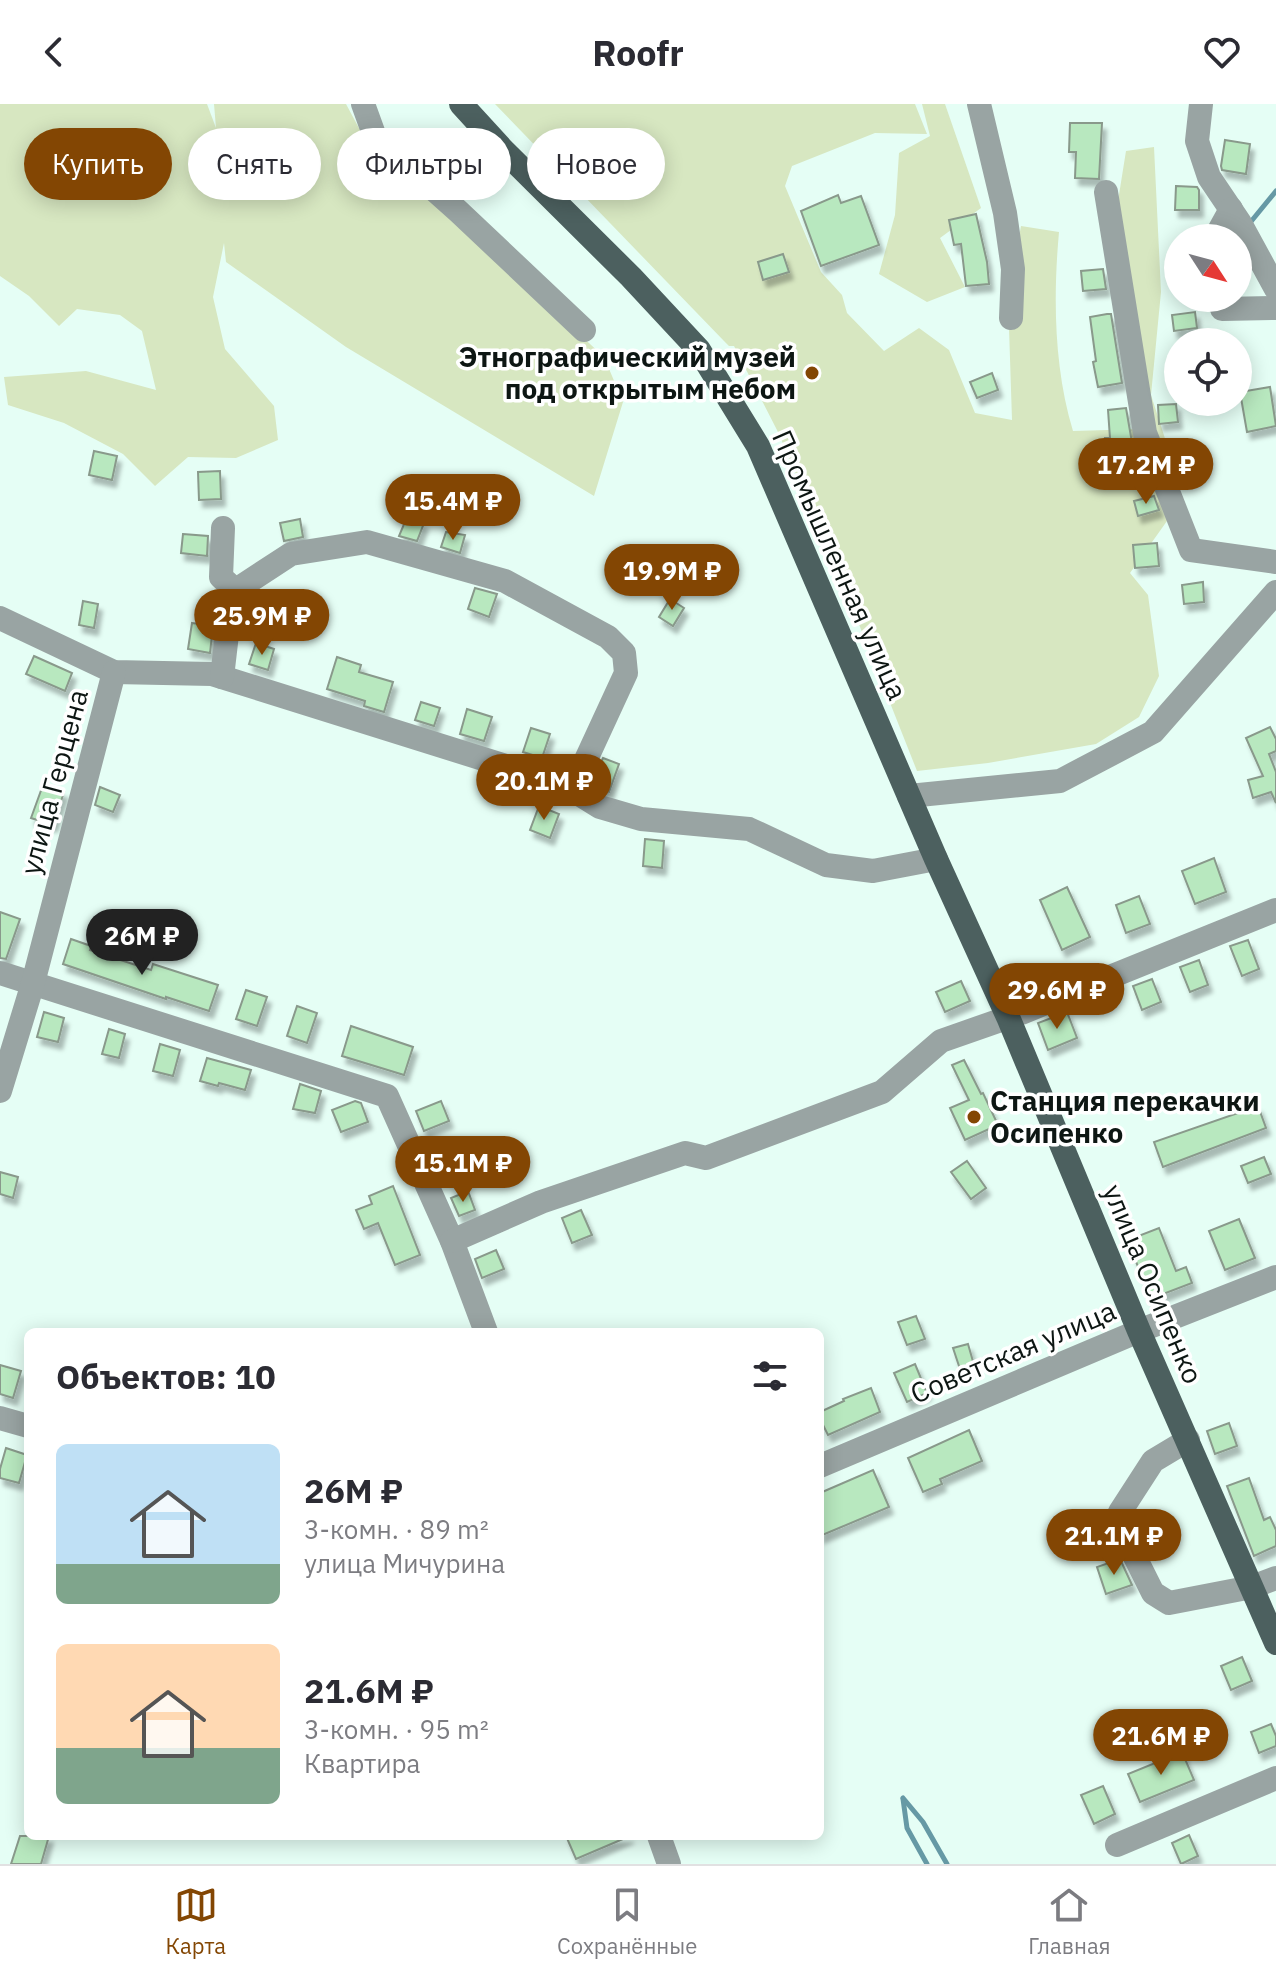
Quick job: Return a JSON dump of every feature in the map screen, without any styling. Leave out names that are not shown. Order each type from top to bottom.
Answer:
[{"type":"main road","name":"Промышленная улица","points":[[461,104],[699,350],[758,446],[936,859]]},
{"type":"main road","name":"улица Осипенко","points":[[936,859],[1008,1017],[1139,1331],[1276,1643]]},
{"type":"street","points":[[363,104],[375,137],[584,330]]},
{"type":"street","points":[[979,104],[1005,213],[1013,269],[1011,318]]},
{"type":"street","points":[[1201,104],[1197,141],[1209,177],[1239,222],[1276,289]]},
{"type":"street","points":[[1106,192],[1145,433],[1191,550],[1276,562]]},
{"type":"street","points":[[1252,308],[1276,308]]},
{"type":"street","points":[[223,528],[221,577],[239,594]]},
{"type":"street","points":[[222,677],[229,617],[242,586],[291,554],[367,542],[505,581],[608,637],[624,653],[626,673],[572,790]]},
{"type":"street","points":[[909,796],[1060,781],[1153,732],[1276,592]]},
{"type":"street","points":[[0,618],[114,672],[212,674],[563,784],[600,807],[641,819],[749,829],[826,865],[873,871],[936,859]]},
{"type":"street","name":"улица Герцена","points":[[0,1091],[33,983],[114,672]]},
{"type":"street","points":[[452,1241],[556,1197],[685,1153],[706,1158],[882,1092],[941,1041],[1276,910]]},
{"type":"street","points":[[0,973],[387,1096],[452,1241],[485,1328]]},
{"type":"street","name":"Советская улица","points":[[824,1464],[1139,1331],[1276,1277]]},
{"type":"street","points":[[0,1418],[24,1425]]},
{"type":"street","points":[[1188,1440],[1153,1461],[1120,1512],[1134,1555],[1153,1593],[1169,1603],[1252,1587],[1276,1578]]},
{"type":"street","points":[[1117,1845],[1276,1778]]},
{"type":"green space","points":[[0,104],[207,104],[216,128],[214,104],[346,104],[359,128],[337,128],[337,200],[435,200],[604,357],[623,402],[594,496],[346,347],[226,262],[224,243],[213,297],[225,349],[274,406],[278,440],[236,458],[188,457],[155,486],[123,454],[64,423],[8,405],[4,377],[86,371],[156,390],[142,331],[120,315],[77,309],[59,326],[29,296],[0,276]]},
{"type":"green space","points":[[495,104],[915,104],[927,134],[875,133],[792,166],[785,186],[821,272],[842,295],[847,313],[884,351],[919,328],[949,350],[975,413],[1012,420],[1008,297],[1021,226],[1059,232],[1057,333],[1062,383],[1073,431],[1142,429],[1114,226],[1126,151],[1154,147],[1161,292],[1151,395],[1179,482],[1167,521],[1130,573],[1148,595],[1159,676],[1139,717],[1096,744],[988,763],[917,771],[845,589],[778,432],[734,346],[729,346],[588,200],[665,200],[665,128],[527,128],[527,137]]},
{"type":"green space","points":[[922,104],[945,104],[981,208],[940,238],[965,287],[927,302],[879,274],[895,215],[899,153],[930,136]]},
{"type":"building","points":[[1070,123],[1102,123],[1099,179],[1075,178],[1076,152],[1069,152]]},
{"type":"building","points":[[1225,140],[1250,144],[1246,174],[1222,170]]},
{"type":"building","points":[[1176,186],[1197,187],[1199,210],[1175,210]]},
{"type":"building","points":[[838,195],[841,203],[861,196],[879,245],[821,266],[801,211]]},
{"type":"building","points":[[976,214],[989,284],[966,286],[961,244],[954,245],[949,220]]},
{"type":"building","points":[[783,254],[789,272],[763,280],[758,262]]},
{"type":"building","points":[[1103,269],[1106,289],[1083,291],[1081,271]]},
{"type":"building","points":[[1195,312],[1197,328],[1174,328],[1172,315]]},
{"type":"building","points":[[1111,314],[1122,383],[1098,387],[1090,317]]},
{"type":"building","points":[[992,373],[998,390],[977,398],[970,382]]},
{"type":"building","points":[[1270,387],[1276,426],[1247,432],[1244,416],[1252,416],[1252,390]]},
{"type":"building","points":[[1158,405],[1164,405],[1164,416],[1177,416],[1178,422],[1159,424]]},
{"type":"building","points":[[1126,408],[1134,454],[1107,457],[1105,438],[1110,438],[1108,410]]},
{"type":"building","points":[[94,451],[117,456],[112,480],[89,475]]},
{"type":"building","points":[[220,471],[221,499],[199,500],[198,472]]},
{"type":"building","points":[[1154,496],[1159,510],[1138,516],[1134,501]]},
{"type":"building","points":[[407,517],[424,523],[417,541],[399,536]]},
{"type":"building","points":[[300,519],[303,537],[284,541],[280,523]]},
{"type":"building","points":[[446,532],[465,535],[460,553],[441,547]]},
{"type":"building","points":[[183,534],[208,536],[207,556],[181,553]]},
{"type":"building","points":[[1157,543],[1159,566],[1135,568],[1133,545]]},
{"type":"building","points":[[1203,582],[1204,602],[1184,604],[1182,585]]},
{"type":"building","points":[[475,588],[497,594],[489,617],[468,609]]},
{"type":"building","points":[[670,599],[684,608],[673,626],[659,617]]},
{"type":"building","points":[[83,601],[98,604],[94,628],[79,625]]},
{"type":"building","points":[[192,623],[213,626],[210,653],[188,649]]},
{"type":"building","points":[[256,643],[274,649],[268,670],[249,664]]},
{"type":"building","points":[[34,656],[72,673],[65,691],[26,674]]},
{"type":"building","points":[[337,657],[361,665],[359,672],[393,682],[384,712],[364,706],[365,701],[327,689]]},
{"type":"building","points":[[421,702],[440,708],[434,726],[415,720]]},
{"type":"building","points":[[467,709],[492,717],[484,741],[460,734]]},
{"type":"building","points":[[1270,727],[1276,739],[1276,751],[1269,754],[1276,772],[1276,803],[1271,792],[1253,798],[1248,780],[1263,776],[1246,738]]},
{"type":"building","points":[[531,728],[550,734],[542,758],[523,752]]},
{"type":"building","points":[[603,758],[619,764],[609,792],[591,784]]},
{"type":"building","points":[[43,785],[64,792],[53,825],[31,818]]},
{"type":"building","points":[[100,787],[120,795],[113,812],[95,805]]},
{"type":"building","points":[[539,806],[559,814],[550,838],[530,830]]},
{"type":"building","points":[[645,839],[664,841],[662,868],[643,866]]},
{"type":"building","points":[[1214,858],[1226,892],[1195,904],[1182,871]]},
{"type":"building","points":[[1067,887],[1090,937],[1062,950],[1040,900]]},
{"type":"building","points":[[1139,896],[1150,924],[1126,933],[1116,905]]},
{"type":"building","points":[[0,912],[20,919],[6,959],[0,958]]},
{"type":"building","points":[[71,939],[91,946],[90,950],[151,970],[153,964],[218,985],[209,1011],[63,964]]},
{"type":"building","points":[[1248,940],[1259,969],[1242,976],[1230,946]]},
{"type":"building","points":[[1199,960],[1208,985],[1190,992],[1180,967]]},
{"type":"building","points":[[1152,979],[1161,1002],[1142,1010],[1133,986]]},
{"type":"building","points":[[961,981],[970,1001],[945,1012],[936,992]]},
{"type":"building","points":[[246,990],[267,997],[257,1026],[236,1019]]},
{"type":"building","points":[[297,1006],[317,1013],[307,1043],[287,1036]]},
{"type":"building","points":[[44,1012],[64,1018],[58,1042],[37,1037]]},
{"type":"building","points":[[1067,1012],[1077,1038],[1048,1050],[1038,1023]]},
{"type":"building","points":[[351,1026],[413,1047],[404,1075],[342,1056]]},
{"type":"building","points":[[109,1029],[125,1034],[119,1058],[102,1054]]},
{"type":"building","points":[[160,1044],[180,1050],[173,1076],[153,1071]]},
{"type":"building","points":[[207,1058],[251,1070],[245,1090],[200,1081]]},
{"type":"building","name":"Станция перекачки Осипенко","points":[[964,1060],[998,1125],[965,1140],[950,1108],[969,1100],[952,1065]]},
{"type":"building","points":[[300,1084],[321,1091],[315,1113],[293,1109]]},
{"type":"building","points":[[355,1101],[361,1103],[368,1122],[341,1132],[332,1110]]},
{"type":"building","points":[[441,1101],[449,1121],[424,1131],[416,1111]]},
{"type":"building","points":[[1258,1106],[1266,1128],[1163,1167],[1154,1142]]},
{"type":"building","points":[[1264,1157],[1271,1174],[1248,1183],[1241,1166]]},
{"type":"building","points":[[967,1161],[986,1188],[971,1199],[951,1172]]},
{"type":"building","points":[[0,1172],[18,1177],[13,1198],[0,1194]]},
{"type":"building","points":[[393,1186],[420,1255],[395,1265],[378,1223],[364,1229],[356,1210],[372,1204],[369,1196]]},
{"type":"building","points":[[468,1191],[475,1210],[459,1216],[451,1198]]},
{"type":"building","points":[[581,1210],[592,1235],[572,1243],[562,1218]]},
{"type":"building","points":[[1239,1219],[1255,1258],[1225,1270],[1209,1231]]},
{"type":"building","points":[[1159,1228],[1176,1271],[1186,1267],[1192,1283],[1150,1299],[1128,1240]]},
{"type":"building","points":[[496,1250],[504,1269],[482,1278],[475,1259]]},
{"type":"building","points":[[916,1316],[925,1339],[907,1345],[898,1322]]},
{"type":"building","points":[[968,1344],[974,1365],[960,1369],[953,1348]]},
{"type":"building","points":[[915,1364],[927,1393],[907,1402],[894,1373]]},
{"type":"building","points":[[0,1365],[21,1371],[13,1398],[0,1394]]},
{"type":"building","points":[[871,1388],[880,1412],[828,1435],[824,1427],[824,1410]]},
{"type":"building","points":[[1229,1423],[1237,1446],[1215,1454],[1207,1431]]},
{"type":"building","points":[[969,1430],[982,1461],[940,1479],[942,1484],[923,1492],[908,1458]]},
{"type":"building","points":[[6,1448],[24,1454],[19,1483],[0,1478]]},
{"type":"building","points":[[873,1470],[889,1507],[824,1534],[824,1491]]},
{"type":"building","points":[[1249,1478],[1264,1520],[1270,1517],[1276,1530],[1276,1546],[1254,1556],[1227,1486]]},
{"type":"building","points":[[1163,1514],[1170,1537],[1148,1543],[1141,1521]]},
{"type":"building","points":[[1120,1559],[1132,1585],[1106,1594],[1097,1567]]},
{"type":"building","points":[[1242,1657],[1252,1681],[1231,1690],[1221,1666]]},
{"type":"building","points":[[1271,1724],[1276,1746],[1259,1753],[1251,1732]]},
{"type":"building","points":[[1182,1752],[1194,1780],[1140,1802],[1128,1774]]},
{"type":"building","points":[[1103,1786],[1115,1814],[1094,1824],[1081,1795]]},
{"type":"building","points":[[1189,1835],[1198,1856],[1181,1864],[1172,1843]]},
{"type":"building","points":[[20,1836],[24,1836],[24,1840],[48,1840],[41,1864],[11,1864]]},
{"type":"building","points":[[568,1840],[621,1840],[576,1859]]},
{"type":"waterway","points":[[1249,224],[1276,191]]},
{"type":"waterway","points":[[903,1798],[923,1822],[947,1864]]},
{"type":"waterway","points":[[903,1799],[907,1828],[927,1864]]},
{"type":"place","name":"Этнографический музей под открытым небом","points":[[812,373]]},
{"type":"place","name":"Станция перекачки Осипенко","points":[[974,1117]]}]
